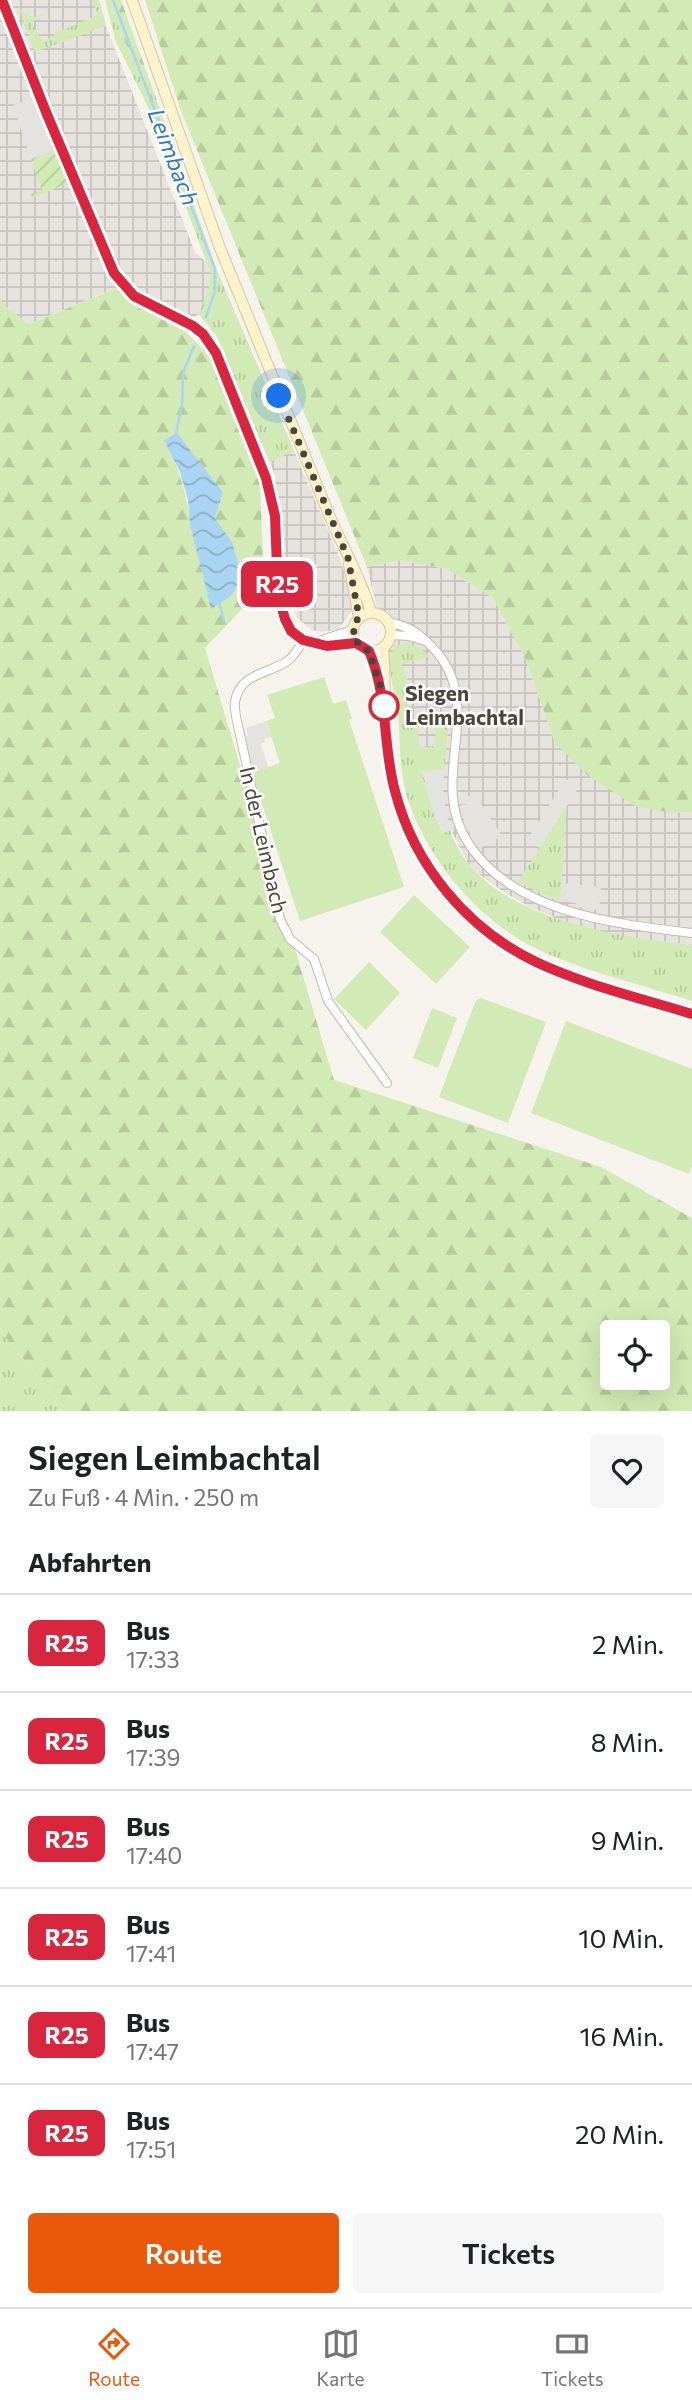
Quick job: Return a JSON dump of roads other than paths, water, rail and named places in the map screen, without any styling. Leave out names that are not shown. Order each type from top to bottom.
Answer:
[{"type":"main road","points":[[132,0],[220,248],[348,558],[362,581],[371,612]]},
{"type":"main road","points":[[348,558],[359,617],[352,630],[356,643],[369,651],[383,695]]},
{"type":"main road","points":[[359,617],[371,612],[378,613],[388,622],[391,635],[383,648],[383,695],[389,768],[399,806],[421,854],[450,895],[465,912],[501,942],[537,962],[563,973],[692,1014]]},
{"type":"main road","points":[[369,651],[383,648]]},
{"type":"street","points":[[2,0],[114,273],[134,296],[193,326],[203,334],[216,353],[266,478],[275,516],[278,594],[291,631],[303,640],[327,646],[356,643]]},
{"type":"street","points":[[388,622],[410,627],[445,662],[455,688],[458,730],[451,798],[467,841],[479,857],[504,880],[566,911],[608,922],[692,933]]},
{"type":"street","points":[[313,643],[352,630]]},
{"type":"street","points":[[391,635],[408,636],[427,642]]},
{"type":"street","name":"In der Leimbach","points":[[303,640],[287,662],[244,683],[235,703],[239,730],[285,932],[314,959],[328,1001],[387,1083]]},
{"type":"water","points":[[177,433],[223,492],[215,518],[232,542],[242,577],[232,595],[211,609],[190,524],[188,500],[180,472],[164,440]]},
{"type":"waterway","name":"Leimbach","points":[[113,0],[215,269],[215,291],[206,317]]},
{"type":"waterway","name":"Leimbach","points":[[175,437],[182,406],[183,373],[194,346]]},
{"type":"waterway","name":"Leimbach","points":[[219,601],[224,621]]},
{"type":"place","name":"Siegen Leimbachtal","points":[[384,706]]}]
